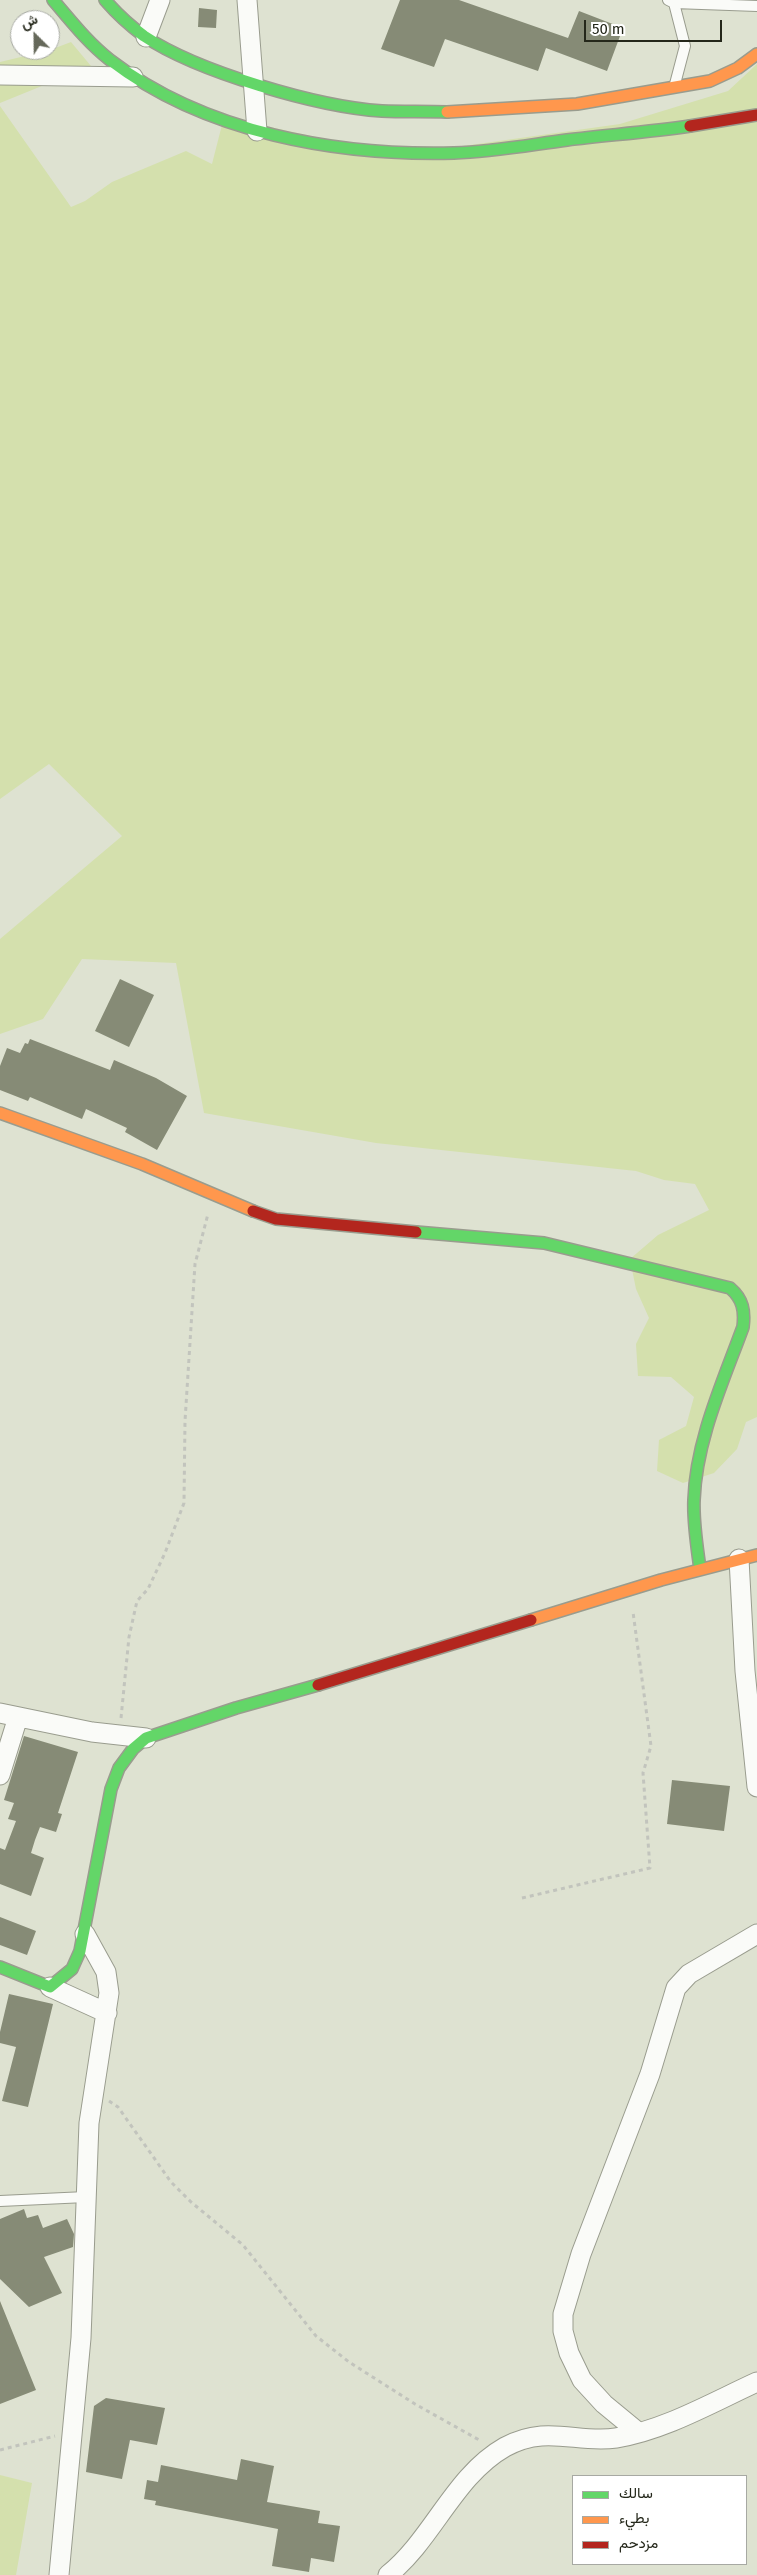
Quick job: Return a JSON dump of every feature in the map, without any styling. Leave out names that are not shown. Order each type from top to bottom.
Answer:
[{"type":"street","points":[[53,0],[71,22],[133,77],[164,95],[211,117],[257,131],[356,148],[427,153],[473,152],[716,123],[757,115]]},
{"type":"street","points":[[105,0],[123,20],[146,37],[205,67],[308,99],[354,108],[424,112],[471,112],[577,104],[710,81],[738,68],[757,54]]},
{"type":"street","points":[[146,37],[160,0]]},
{"type":"street","points":[[247,0],[255,84],[257,131]]},
{"type":"street","points":[[0,75],[133,77]]},
{"type":"street","points":[[0,1113],[78,1139],[213,1194],[249,1211],[276,1219],[544,1243],[697,1278],[730,1288],[737,1293],[746,1310],[743,1327],[704,1442],[695,1488],[695,1528],[700,1569]]},
{"type":"street","points":[[50,1987],[72,1969],[85,1934],[111,1789],[119,1768],[133,1749],[146,1738],[227,1711],[354,1675],[630,1589],[757,1555]]},
{"type":"street","points":[[738,1559],[745,1671],[757,1787]]},
{"type":"street","points":[[0,1775],[9,1715],[146,1738]]},
{"type":"street","points":[[59,2575],[81,2338],[89,2123],[109,1993],[106,1972],[85,1934]]},
{"type":"street","points":[[638,2432],[604,2404],[582,2380],[568,2352],[563,2331],[563,2314],[581,2254],[650,2074],[676,1988],[689,1974],[757,1934]]},
{"type":"street","points":[[0,1967],[107,2013]]},
{"type":"street","points":[[388,2575],[416,2548],[472,2475],[499,2452],[528,2438],[559,2434],[615,2438],[638,2432],[757,2382]]},
{"type":"lane","points":[[674,87],[685,46],[671,2],[757,6]]},
{"type":"lane","points":[[0,2201],[86,2198]]},
{"type":"path","points":[[120,1735],[129,1637],[137,1601],[148,1589],[165,1553],[184,1503],[185,1422],[195,1264],[213,1194]]},
{"type":"path","points":[[522,1898],[650,1868],[643,1773],[650,1746],[630,1589]]},
{"type":"path","points":[[95,2090],[118,2107],[171,2182],[184,2196],[243,2246],[316,2336],[348,2362],[415,2404],[499,2452]]},
{"type":"path","points":[[0,2450],[73,2431]]},
{"type":"green space","points":[[71,42],[91,66],[0,103],[0,62],[10,60],[60,60],[60,46]]},
{"type":"green space","points":[[757,64],[757,1417],[746,1422],[737,1449],[714,1473],[683,1483],[657,1471],[659,1440],[686,1426],[694,1397],[671,1377],[638,1376],[636,1344],[649,1318],[636,1289],[630,1259],[658,1235],[709,1210],[695,1184],[664,1180],[636,1171],[376,1143],[204,1113],[176,963],[82,959],[43,1019],[0,1034],[0,939],[122,836],[49,764],[0,799],[0,106],[71,207],[85,201],[112,182],[186,151],[212,164],[224,117],[399,155],[620,124],[728,91]]},
{"type":"green space","points":[[0,2475],[32,2483],[16,2575],[0,2575]]},
{"type":"building","points":[[400,0],[459,0],[568,38],[579,11],[623,28],[607,71],[546,48],[538,71],[445,39],[434,67],[381,49]]},
{"type":"building","points":[[199,8],[217,10],[216,28],[198,27]]},
{"type":"building","points":[[120,979],[154,995],[129,1047],[95,1031]]},
{"type":"building","points":[[30,1039],[110,1070],[114,1060],[156,1078],[187,1096],[157,1150],[125,1132],[127,1128],[86,1109],[82,1119],[30,1097],[28,1101],[0,1090],[0,1066],[7,1048],[20,1053],[25,1043],[28,1044]]},
{"type":"building","points":[[24,1736],[78,1752],[58,1813],[62,1814],[56,1832],[40,1827],[35,1840],[31,1853],[44,1858],[31,1896],[0,1884],[0,1848],[5,1850],[16,1821],[8,1819],[14,1803],[4,1800]]},
{"type":"building","points":[[672,1780],[730,1786],[724,1831],[667,1824]]},
{"type":"building","points":[[0,1917],[36,1931],[27,1955],[0,1945]]},
{"type":"building","points":[[9,1994],[53,2004],[28,2107],[2,2101],[16,2047],[0,2043],[0,2032]]},
{"type":"building","points":[[24,2209],[27,2218],[38,2215],[43,2228],[67,2219],[74,2234],[73,2247],[44,2257],[62,2293],[29,2307],[0,2279],[0,2219]]},
{"type":"building","points":[[0,2301],[36,2390],[0,2404]]},
{"type":"building","points":[[106,2398],[165,2408],[157,2445],[130,2440],[122,2479],[86,2472],[94,2406]]},
{"type":"building","points":[[241,2459],[274,2466],[267,2502],[320,2511],[318,2523],[340,2526],[334,2562],[311,2558],[309,2572],[272,2566],[278,2529],[155,2505],[156,2501],[144,2499],[147,2480],[158,2482],[161,2465],[237,2480]]},
{"type":"traffic: fast","points":[[53,0],[94,46],[110,60],[147,85],[187,106],[230,122],[274,135],[319,144],[364,150],[454,153],[496,150],[690,126]]},
{"type":"traffic: fast","points":[[105,0],[133,28],[167,49],[195,62],[259,85],[325,103],[356,108],[382,111],[447,112]]},
{"type":"traffic: fast","points":[[416,1232],[544,1243],[730,1288],[738,1296],[744,1316],[743,1327],[705,1433],[696,1478],[694,1517],[700,1569]]},
{"type":"traffic: fast","points":[[0,1967],[50,1987],[72,1969],[80,1951],[111,1789],[119,1768],[133,1749],[146,1738],[236,1708],[318,1685]]},
{"type":"traffic: slow","points":[[447,112],[577,104],[710,81],[738,68],[757,54]]},
{"type":"traffic: slow","points":[[0,1113],[142,1164],[253,1211]]},
{"type":"traffic: slow","points":[[531,1620],[661,1580],[757,1555]]},
{"type":"traffic: jam","points":[[690,126],[757,115]]},
{"type":"traffic: jam","points":[[253,1211],[276,1219],[416,1232]]},
{"type":"traffic: jam","points":[[318,1685],[531,1620]]}]
